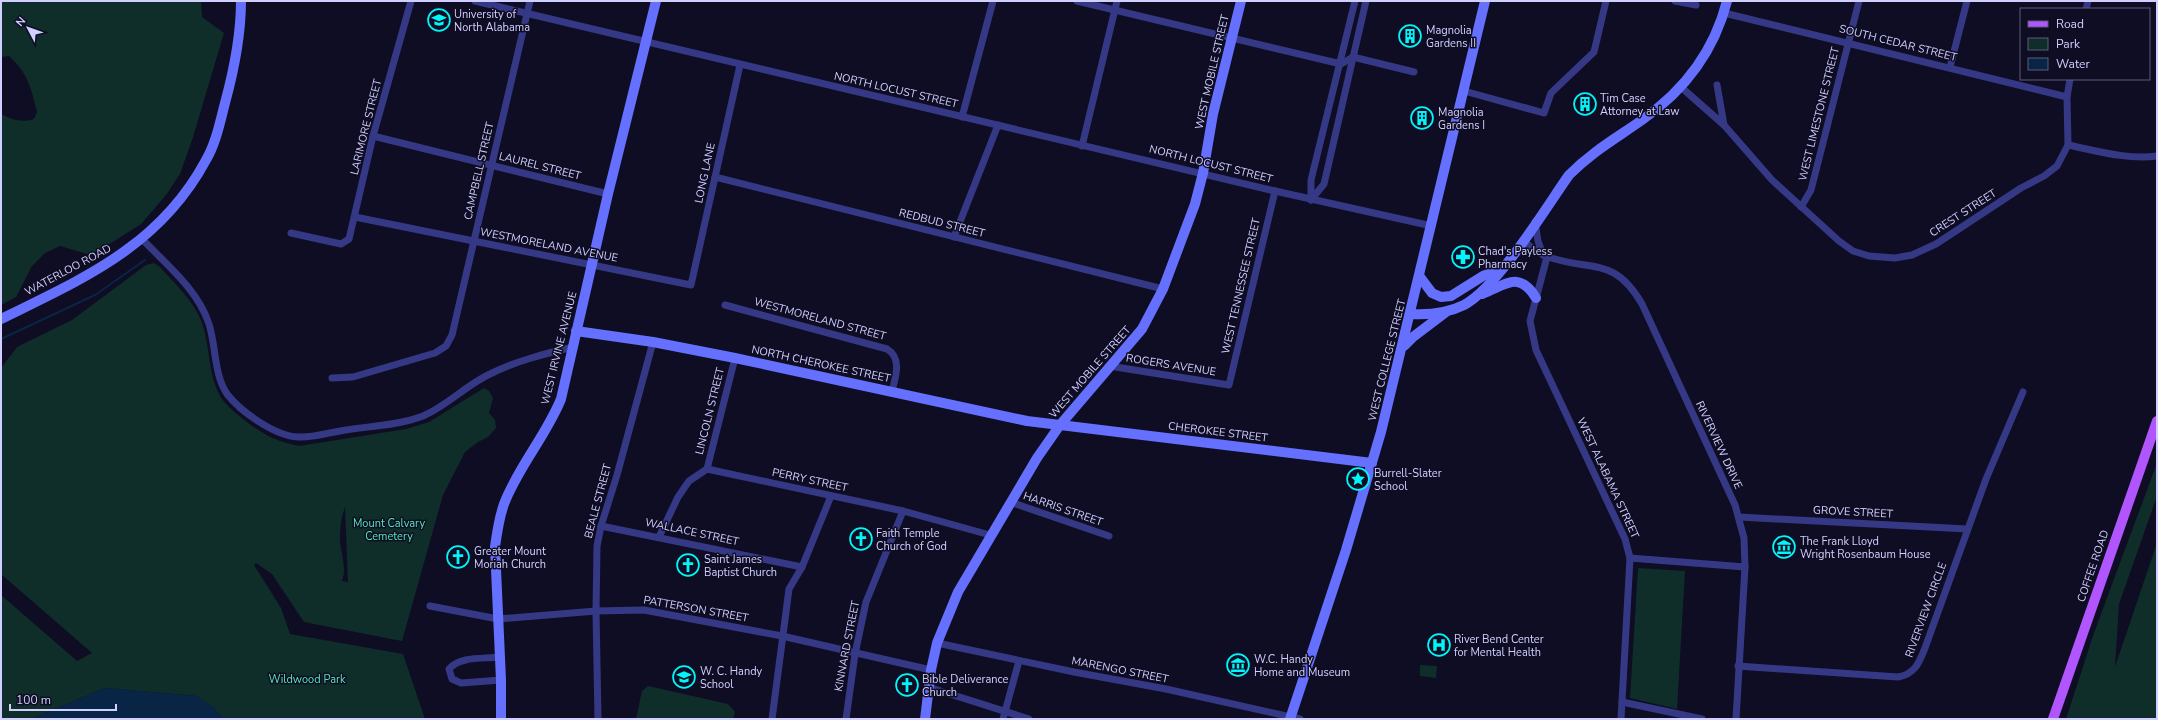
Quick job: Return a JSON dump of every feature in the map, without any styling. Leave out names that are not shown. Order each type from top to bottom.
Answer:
[{"type":"main road","name":"COFFEE ROAD","points":[[2052,719],[2157,421]]},
{"type":"street","name":"WATERLOO ROAD","points":[[1,319],[104,266],[142,239],[178,202],[207,159],[232,78],[241,19],[241,1]]},
{"type":"street","name":"LARIMORE STREET","points":[[291,233],[341,244],[349,239],[373,136],[411,1]]},
{"type":"street","name":"NORTH LOCUST STREET","points":[[475,1],[1082,146],[1203,173],[1312,200],[1432,226]]},
{"type":"street","name":"CAMPBELL STREET","points":[[332,378],[353,377],[435,353],[446,346],[452,335],[530,1]]},
{"type":"street","name":"WEST IRVINE AVENUE","points":[[501,719],[501,680],[495,547],[497,529],[504,504],[555,414],[561,399],[608,194],[656,1]]},
{"type":"street","points":[[962,117],[992,1]]},
{"type":"street","points":[[1077,1],[1341,64],[1353,57],[1414,72]]},
{"type":"street","points":[[1082,146],[1116,1]]},
{"type":"street","name":"WEST MOBILE STREET","points":[[925,719],[928,687],[937,643],[958,592],[1010,502],[1060,425],[1142,329],[1162,289],[1195,204],[1203,173],[1213,114],[1241,1]]},
{"type":"street","points":[[1312,200],[1311,180],[1341,64],[1355,1]]},
{"type":"street","points":[[1312,200],[1324,184],[1366,1]]},
{"type":"street","name":"WEST COLLEGE STREET","points":[[1293,718],[1372,463],[1403,348],[1485,1]]},
{"type":"street","points":[[1464,91],[1544,113],[1550,93],[1594,52],[1606,1]]},
{"type":"street","points":[[1675,1],[1696,6]]},
{"type":"street","points":[[1410,314],[1436,314],[1464,305],[1478,295],[1501,269],[1569,175],[1581,162],[1612,139],[1642,121],[1682,88],[1708,52],[1724,13],[1727,1]]},
{"type":"street","name":"WEST LIMESTONE STREET","points":[[1801,207],[1811,190],[1859,1]]},
{"type":"street","points":[[1950,67],[1966,1]]},
{"type":"street","name":"SOUTH CEDAR STREET","points":[[1724,13],[1848,42],[2067,97]]},
{"type":"street","name":"LONG LANE","points":[[691,286],[740,65]]},
{"type":"street","points":[[2070,80],[2067,97],[2068,144],[2112,154],[2138,157],[2157,156]]},
{"type":"street","points":[[1717,85],[1724,125]]},
{"type":"street","name":"CREST STREET","points":[[1682,88],[1724,125],[1761,168],[1801,207],[1853,250],[1878,258],[1904,257],[1941,241],[2021,188],[2044,176],[2057,166],[2068,144]]},
{"type":"street","points":[[954,237],[998,125]]},
{"type":"street","name":"LAUREL STREET","points":[[373,136],[608,194]]},
{"type":"street","name":"REDBUD STREET","points":[[715,177],[1162,289]]},
{"type":"street","name":"WEST TENNESSEE STREET","points":[[1229,385],[1275,191]]},
{"type":"street","name":"WESTMORELAND AVENUE","points":[[354,217],[691,286]]},
{"type":"street","points":[[1536,222],[1538,241],[1546,256]]},
{"type":"street","points":[[142,239],[188,288],[203,309],[209,325],[220,376],[230,397],[237,406],[265,425],[298,437],[400,423],[424,415],[490,374],[537,356],[573,347]]},
{"type":"street","name":"RIVERVIEW DRIVE","points":[[1522,241],[1546,256],[1607,269],[1622,277],[1633,289],[1642,304],[1739,517],[1744,538],[1745,567],[1736,719]]},
{"type":"street","name":"WEST ALABAMA STREET","points":[[1546,256],[1530,321],[1536,350],[1625,539],[1630,558],[1631,568],[1621,719]]},
{"type":"street","points":[[1420,276],[1432,293],[1441,297],[1451,296],[1483,276],[1501,269]]},
{"type":"street","points":[[1478,295],[1512,281],[1525,284],[1536,298]]},
{"type":"street","name":"WESTMORELAND STREET","points":[[725,305],[887,349],[895,356],[897,364],[892,391]]},
{"type":"street","points":[[1403,348],[1413,337],[1450,310]]},
{"type":"street","name":"NORTH CHEROKEE STREET","points":[[576,331],[653,342],[892,391],[1027,421],[1060,425]]},
{"type":"street","name":"BEALE STREET","points":[[598,719],[596,564],[601,526],[617,475],[653,342]]},
{"type":"street","name":"LINCOLN STREET","points":[[707,469],[735,358]]},
{"type":"street","name":"ROGERS AVENUE","points":[[1109,366],[1229,385]]},
{"type":"street","name":"RIVERVIEW CIRCLE","points":[[1738,666],[1898,677],[1906,676],[1913,671],[1919,664],[1986,479],[2023,392]]},
{"type":"street","name":"CHEROKEE STREET","points":[[1060,425],[1372,463]]},
{"type":"street","points":[[659,537],[678,497],[689,481],[707,469]]},
{"type":"street","name":"PERRY STREET","points":[[707,469],[903,511],[990,535]]},
{"type":"street","points":[[772,719],[789,590],[802,567],[831,496]]},
{"type":"street","name":"HARRIS STREET","points":[[1010,502],[1109,536]]},
{"type":"street","name":"KINNARD STREET","points":[[846,719],[855,654],[866,602],[903,511]]},
{"type":"street","name":"GROVE STREET","points":[[1739,517],[1967,529]]},
{"type":"street","name":"WALLACE STREET","points":[[601,526],[802,567]]},
{"type":"street","points":[[1630,558],[1745,567]]},
{"type":"street","name":"PATTERSON STREET","points":[[430,606],[498,619],[596,611],[644,610],[782,636],[855,654],[931,670]]},
{"type":"street","name":"MARENGO STREET","points":[[937,643],[1293,718]]},
{"type":"street","points":[[500,657],[462,660],[454,662],[449,669],[452,679],[461,683],[501,680]]},
{"type":"street","points":[[1004,715],[1019,661]]},
{"type":"street","points":[[928,687],[1004,715],[1029,719]]},
{"type":"street","points":[[1622,702],[1702,719]]},
{"type":"green space","points":[[1,1],[201,1],[202,17],[224,33],[193,137],[180,174],[166,195],[141,224],[100,250],[87,254],[60,246],[45,253],[32,266],[16,297],[1,305],[1,114],[9,118],[25,121],[34,119],[37,112],[31,88],[25,75],[9,56],[1,57]]},
{"type":"green space","points":[[154,263],[160,267],[184,294],[199,315],[205,332],[215,386],[222,400],[234,412],[250,424],[264,434],[277,440],[299,446],[406,429],[429,422],[484,388],[489,391],[493,398],[489,413],[495,420],[496,428],[488,437],[478,442],[465,452],[443,495],[402,641],[304,622],[272,574],[256,563],[254,565],[281,608],[290,634],[403,654],[425,719],[223,719],[214,708],[196,696],[105,688],[31,719],[1,719],[1,595],[77,661],[92,653],[1,574],[1,368],[17,347],[72,320],[146,265]],"holes":[[[345,507],[348,582],[342,581],[344,566],[340,541],[341,523]]]},
{"type":"green space","points":[[2157,463],[2157,496],[2119,604],[2115,667],[2157,543],[2157,719],[2066,719],[2094,633]]},
{"type":"green space","points":[[1638,568],[1685,571],[1677,709],[1630,698]]},
{"type":"green space","points":[[1420,665],[1437,666],[1436,678],[1420,676]]},
{"type":"green space","points":[[648,686],[728,704],[735,712],[733,719],[636,719],[642,691]]},
{"type":"water","points":[[105,688],[196,696],[214,708],[223,719],[31,719]]},
{"type":"waterway","points":[[1,339],[95,295],[145,260]]},
{"type":"place","name":"University of North Alabama","points":[[439,20]]},
{"type":"place","name":"Magnolia Gardens II","points":[[1410,36]]},
{"type":"place","name":"Tim Case Attorney at Law","points":[[1585,104]]},
{"type":"place","name":"Magnolia Gardens I","points":[[1422,118]]},
{"type":"place","name":"Chad's Payless Pharmacy","points":[[1463,257]]},
{"type":"place","name":"Burrell-Slater School","points":[[1358,479]]},
{"type":"place","name":"Faith Temple Church of God","points":[[861,539]]},
{"type":"place","name":"The Frank Lloyd Wright Rosenbaum House","points":[[1784,547]]},
{"type":"place","name":"Greater Mount Moriah Church","points":[[458,557]]},
{"type":"place","name":"Saint James Baptist Church","points":[[688,565]]},
{"type":"place","name":"River Bend Center for Mental Health","points":[[1439,645]]},
{"type":"place","name":"W.C. Handy Home and Museum","points":[[1238,665]]},
{"type":"place","name":"W. C. Handy School","points":[[684,677]]},
{"type":"place","name":"Bible Deliverance Church","points":[[907,685]]},
{"type":"park label","name":"Mount Calvary Cemetery","points":[[389,529]]},
{"type":"park label","name":"Wildwood Park","points":[[307,679]]}]
